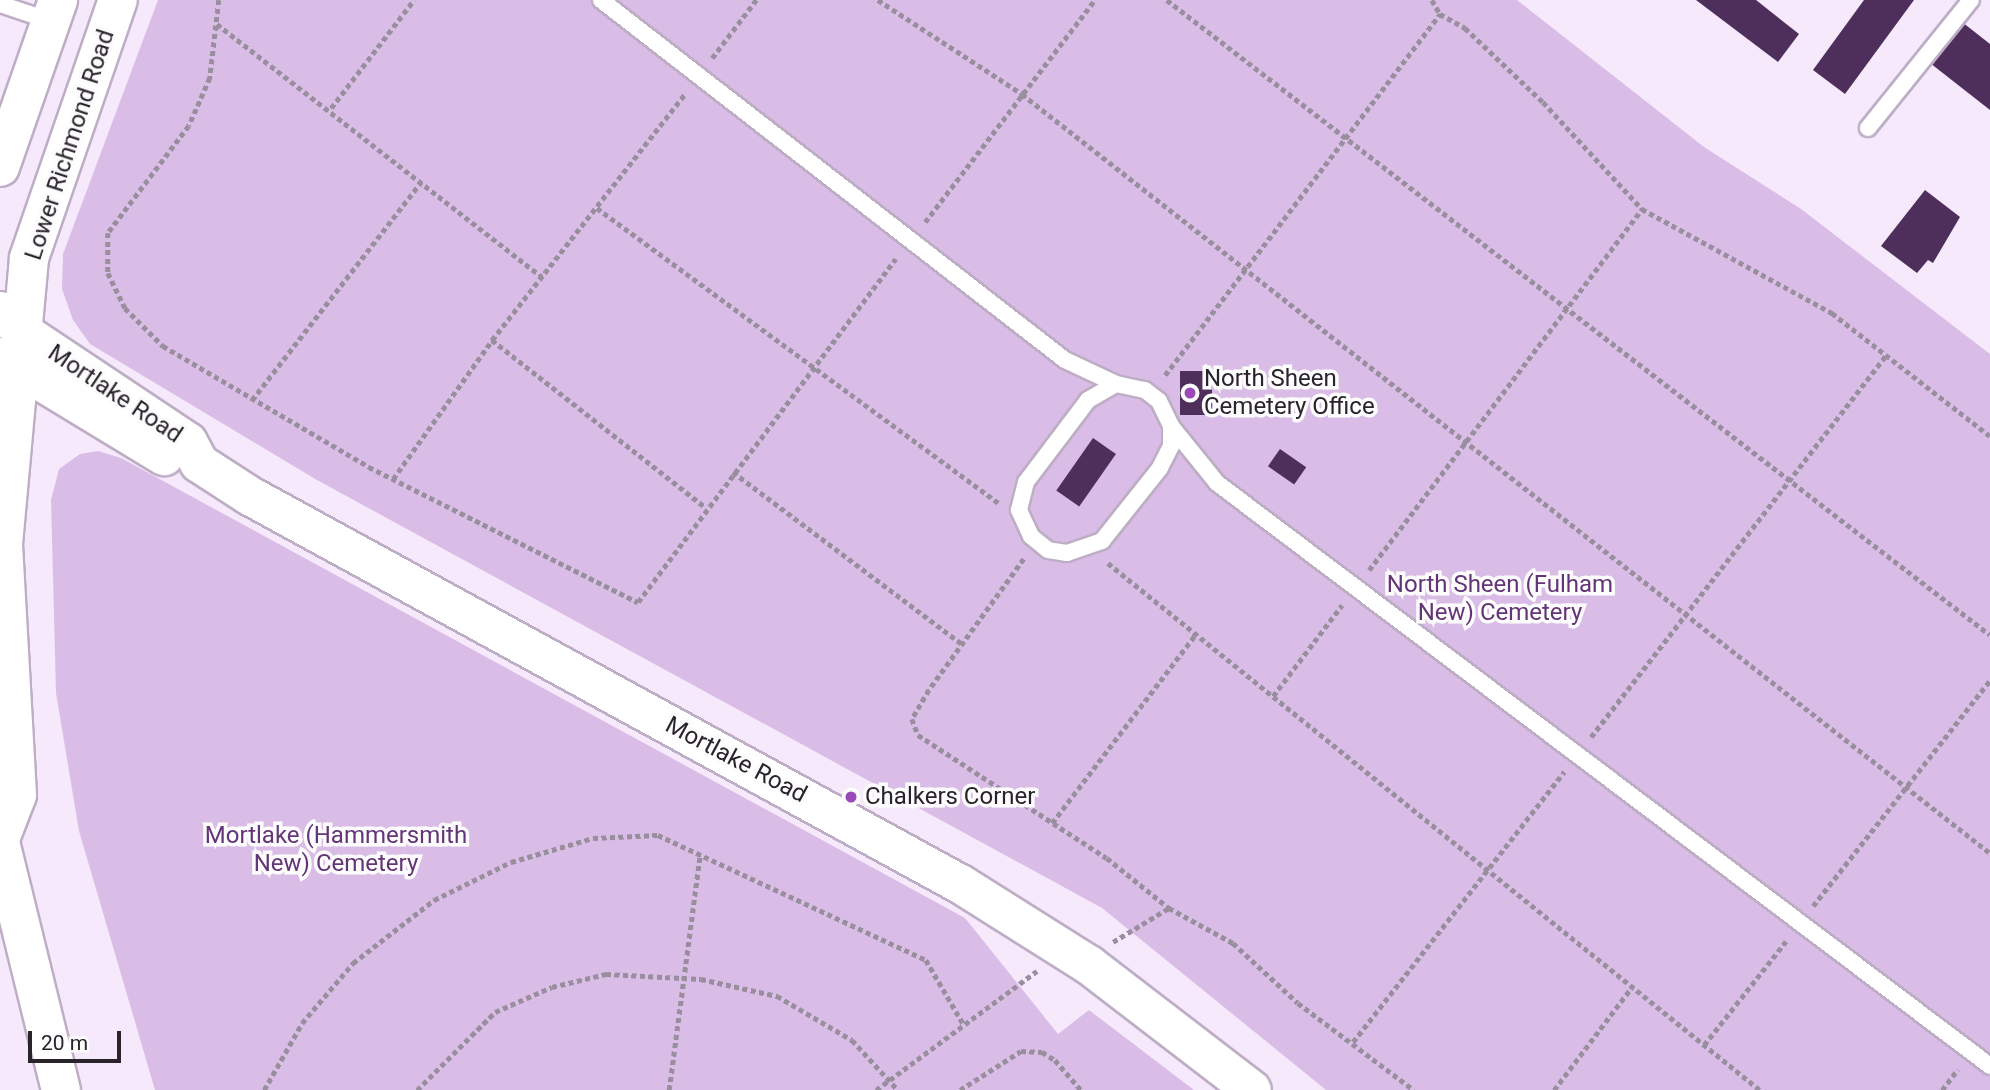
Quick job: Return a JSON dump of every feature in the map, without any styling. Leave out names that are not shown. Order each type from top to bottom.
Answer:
[{"type":"highway","name":"Lower Richmond Road","points":[[0,840],[17,795],[3,544],[10,343],[31,254],[118,0]]},
{"type":"highway","points":[[0,167],[55,11]]},
{"type":"highway","name":"Mortlake Road","points":[[10,343],[175,464],[199,463],[459,613],[848,819],[1089,965],[1252,1090]]},
{"type":"highway","points":[[0,840],[61,1090]]},
{"type":"lane","points":[[601,0],[1065,360],[1115,384],[1152,393],[1171,426],[1217,483],[1990,1066]]},
{"type":"lane","points":[[1868,128],[1971,0]]},
{"type":"lane","points":[[0,4],[55,11]]},
{"type":"lane","points":[[1115,384],[1088,400],[1026,482],[1019,510],[1037,541],[1067,553],[1090,548],[1160,468],[1171,446],[1171,426]]},
{"type":"path","points":[[219,0],[210,78],[189,126],[108,233],[108,273],[125,308],[163,346],[252,400],[393,479],[638,602],[706,508],[492,340]]},
{"type":"path","points":[[331,108],[414,0]]},
{"type":"path","points":[[393,479],[492,340],[756,0]]},
{"type":"path","points":[[878,0],[1022,94],[1990,853]]},
{"type":"path","points":[[1167,0],[1990,635]]},
{"type":"path","points":[[1432,0],[1440,14],[1465,28],[1543,103],[1642,209],[1822,307],[1990,436]]},
{"type":"path","points":[[1152,393],[1344,136],[1440,14]]},
{"type":"path","points":[[217,24],[331,108],[542,277]]},
{"type":"path","points":[[252,400],[421,182]]},
{"type":"path","points":[[596,207],[1000,504],[1019,510]]},
{"type":"path","points":[[1273,696],[1642,209]]},
{"type":"path","points":[[1353,1041],[1886,356]]},
{"type":"path","points":[[733,472],[962,644]]},
{"type":"path","points":[[1037,541],[962,644],[912,719],[918,735],[1052,823],[1168,908],[1233,943],[1298,1003],[1353,1041],[1415,1090]]},
{"type":"path","points":[[1090,548],[1760,1090]]},
{"type":"path","points":[[1052,823],[1196,634]]},
{"type":"path","points":[[1704,1045],[1990,680]]},
{"type":"path","points":[[264,1090],[302,1023],[352,963],[434,900],[511,862],[593,838],[659,835],[926,960],[964,1025]]},
{"type":"path","points":[[669,1090],[701,855]]},
{"type":"path","points":[[1089,965],[1127,928],[1168,908]]},
{"type":"path","points":[[417,1090],[495,1013],[552,987],[606,974],[683,978],[777,996],[852,1040],[891,1079],[898,1090]]},
{"type":"path","points":[[876,1090],[1017,986]]},
{"type":"path","points":[[1554,1090],[1632,986]]},
{"type":"path","points":[[960,1090],[1021,1051],[1042,1052],[1055,1060],[1081,1090]]},
{"type":"green space","name":"North Sheen (Fulham New) Cemetery","points":[[158,0],[1517,0],[1704,147],[1801,209],[1990,354],[1990,1090],[1326,1090],[1102,908],[317,480],[90,344],[73,320],[62,289],[63,254]]},
{"type":"green space","name":"Mortlake (Hammersmith New) Cemetery","points":[[98,451],[121,458],[965,918],[1058,1034],[1089,1010],[1194,1090],[155,1090],[79,831],[56,693],[51,500],[59,469],[80,454]]},
{"type":"building","points":[[1696,0],[1756,0],[1799,34],[1778,62]]},
{"type":"building","points":[[1864,0],[1914,0],[1845,94],[1813,70]]},
{"type":"building","points":[[1962,22],[1990,44],[1990,110],[1930,63]]},
{"type":"building","points":[[1925,190],[1960,217],[1933,263],[1928,260],[1917,273],[1881,246]]},
{"type":"building","points":[[1180,371],[1212,371],[1212,415],[1180,415]]},
{"type":"building","points":[[1093,438],[1116,454],[1079,506],[1056,490]]},
{"type":"building","points":[[1280,449],[1306,467],[1294,485],[1268,466]]},
{"type":"place","name":"North Sheen Cemetery Office","points":[[1190,393]]},
{"type":"place","name":"Chalkers Corner","points":[[851,797]]}]
